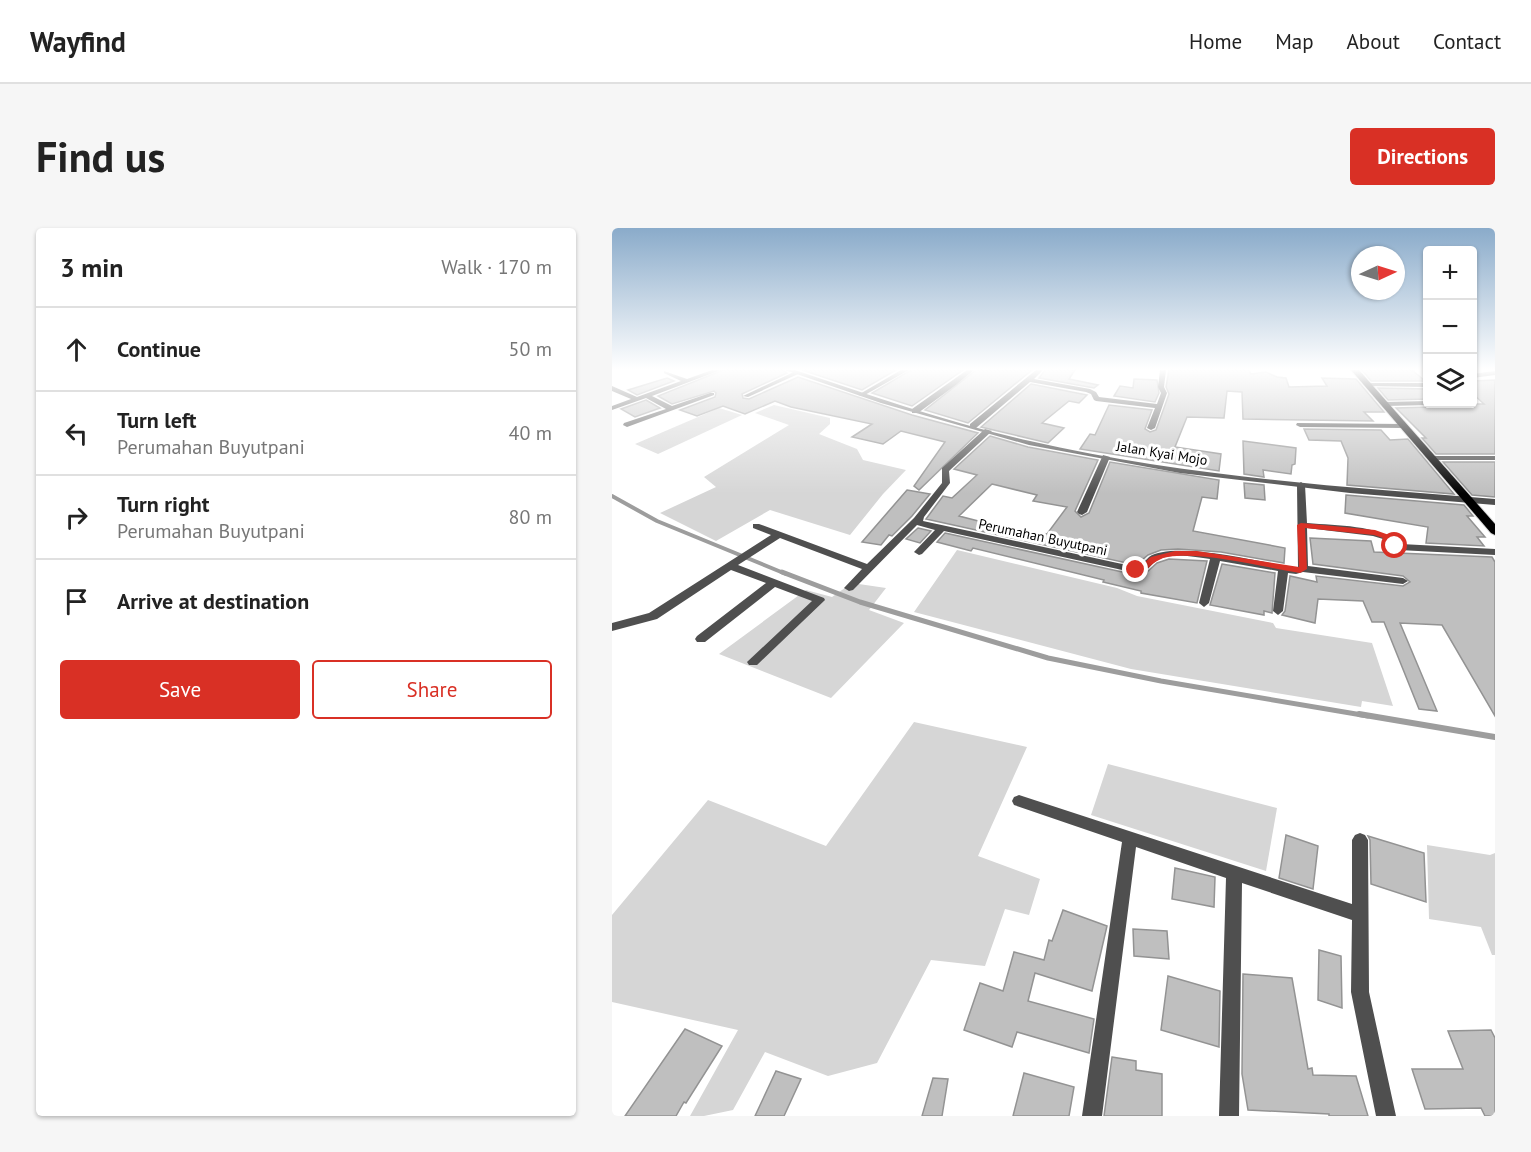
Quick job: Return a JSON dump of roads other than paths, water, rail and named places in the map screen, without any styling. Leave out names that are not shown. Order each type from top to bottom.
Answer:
[{"type":"main road","points":[[1391,411],[1495,531]]},
{"type":"street","points":[[627,425],[665,411]]},
{"type":"street","name":"Jalan Kyai Mojo","points":[[917,411],[1029,442],[1180,471],[1301,485],[1495,502]]},
{"type":"street","points":[[973,426],[991,411]]},
{"type":"street","points":[[1151,428],[1157,411]]},
{"type":"street","points":[[1300,424],[1404,426]]},
{"type":"street","points":[[849,588],[917,520],[946,483],[945,470],[988,430]]},
{"type":"street","points":[[1082,512],[1106,457]]},
{"type":"street","points":[[1432,458],[1495,458]]},
{"type":"street","points":[[1301,485],[1303,569]]},
{"type":"street","name":"Perumahan Buyutpani","points":[[917,520],[918,523],[940,529],[1136,570],[1142,570],[1154,558],[1175,553],[1216,557],[1296,571],[1303,569],[1403,581]]},
{"type":"street","points":[[1301,525],[1375,533],[1386,537],[1399,547],[1495,552]]},
{"type":"street","points":[[756,526],[869,568]]},
{"type":"street","points":[[919,552],[940,529]]},
{"type":"street","points":[[612,627],[653,616],[778,535]]},
{"type":"street","points":[[1204,603],[1216,557]]},
{"type":"street","points":[[734,564],[773,583],[820,600],[753,662]]},
{"type":"street","points":[[1278,611],[1284,568]]},
{"type":"street","points":[[701,639],[773,583]]},
{"type":"street","points":[[1018,801],[1360,915]]},
{"type":"street","points":[[1092,1116],[1130,838]]},
{"type":"street","points":[[1360,840],[1360,992],[1386,1116]]},
{"type":"street","points":[[1229,1116],[1234,873]]},
{"type":"waterway","points":[[612,496],[657,521],[786,574]]},
{"type":"waterway","points":[[782,572],[860,602],[1048,658],[1161,681],[1368,716]]},
{"type":"waterway","points":[[1359,714],[1495,737]]}]
